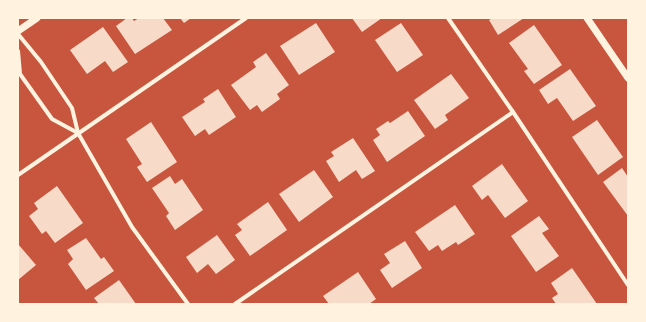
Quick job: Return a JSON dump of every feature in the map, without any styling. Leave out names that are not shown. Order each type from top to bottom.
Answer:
[{"type":"street","points":[[18,31],[37,18]]},
{"type":"street","points":[[18,175],[246,18]]},
{"type":"street","points":[[448,18],[513,112],[628,285]]},
{"type":"street","points":[[587,18],[628,78]]},
{"type":"street","points":[[18,34],[41,62],[72,108],[78,133],[132,227],[188,304]]},
{"type":"street","points":[[18,51],[20,74],[52,119],[78,133]]},
{"type":"street","points":[[235,304],[513,112]]},
{"type":"building","points":[[127,18],[132,18],[134,21],[139,18],[163,18],[172,30],[135,54],[116,26]]},
{"type":"building","points":[[180,18],[191,18],[184,23]]},
{"type":"building","points":[[352,18],[382,18],[362,32]]},
{"type":"building","points":[[493,18],[524,18],[498,35],[489,20]]},
{"type":"building","points":[[316,23],[335,52],[299,75],[280,46]]},
{"type":"building","points":[[401,23],[423,55],[397,72],[375,40]]},
{"type":"building","points":[[534,25],[562,65],[534,84],[524,71],[528,69],[509,43]]},
{"type":"building","points":[[103,27],[128,62],[113,72],[105,61],[87,74],[70,50]]},
{"type":"building","points":[[266,53],[289,85],[277,94],[280,99],[262,112],[257,105],[250,110],[231,85],[256,67],[253,62]]},
{"type":"building","points":[[570,69],[596,106],[573,121],[557,98],[548,104],[539,90]]},
{"type":"building","points":[[451,74],[469,98],[445,115],[448,120],[435,129],[414,100]]},
{"type":"building","points":[[218,89],[236,117],[209,135],[205,129],[195,136],[182,117],[205,102],[203,99]]},
{"type":"building","points":[[408,111],[425,136],[387,162],[373,140],[380,135],[376,129],[388,121],[390,123]]},
{"type":"building","points":[[597,120],[623,157],[598,175],[572,137]]},
{"type":"building","points":[[151,122],[177,162],[147,182],[137,167],[142,164],[126,139]]},
{"type":"building","points":[[353,138],[375,171],[362,179],[356,170],[339,182],[326,161],[334,156],[331,152]]},
{"type":"building","points":[[502,164],[528,201],[505,218],[488,195],[482,200],[472,186]]},
{"type":"building","points":[[622,168],[628,177],[628,216],[603,182]]},
{"type":"building","points":[[314,170],[333,197],[299,222],[279,194]]},
{"type":"building","points":[[170,176],[175,184],[182,179],[203,210],[175,230],[166,216],[169,213],[152,188]]},
{"type":"building","points":[[57,186],[83,223],[55,243],[46,231],[42,234],[29,216],[38,209],[34,203]]},
{"type":"building","points":[[268,202],[287,230],[250,256],[235,235],[242,230],[237,224]]},
{"type":"building","points":[[455,205],[475,234],[458,245],[456,242],[442,251],[438,245],[429,251],[415,232]]},
{"type":"building","points":[[539,216],[549,229],[542,233],[559,256],[536,272],[511,236]]},
{"type":"building","points":[[217,235],[235,260],[216,274],[208,264],[197,273],[186,257]]},
{"type":"building","points":[[86,238],[101,259],[104,257],[114,271],[86,290],[68,264],[73,259],[67,250]]},
{"type":"building","points":[[405,241],[422,268],[392,288],[380,270],[390,263],[384,254]]},
{"type":"building","points":[[18,244],[36,265],[18,280]]},
{"type":"building","points":[[572,268],[597,304],[556,304],[552,298],[558,294],[551,283]]},
{"type":"building","points":[[358,272],[376,299],[369,304],[329,304],[323,296]]},
{"type":"building","points":[[119,280],[136,304],[99,304],[94,298]]}]
